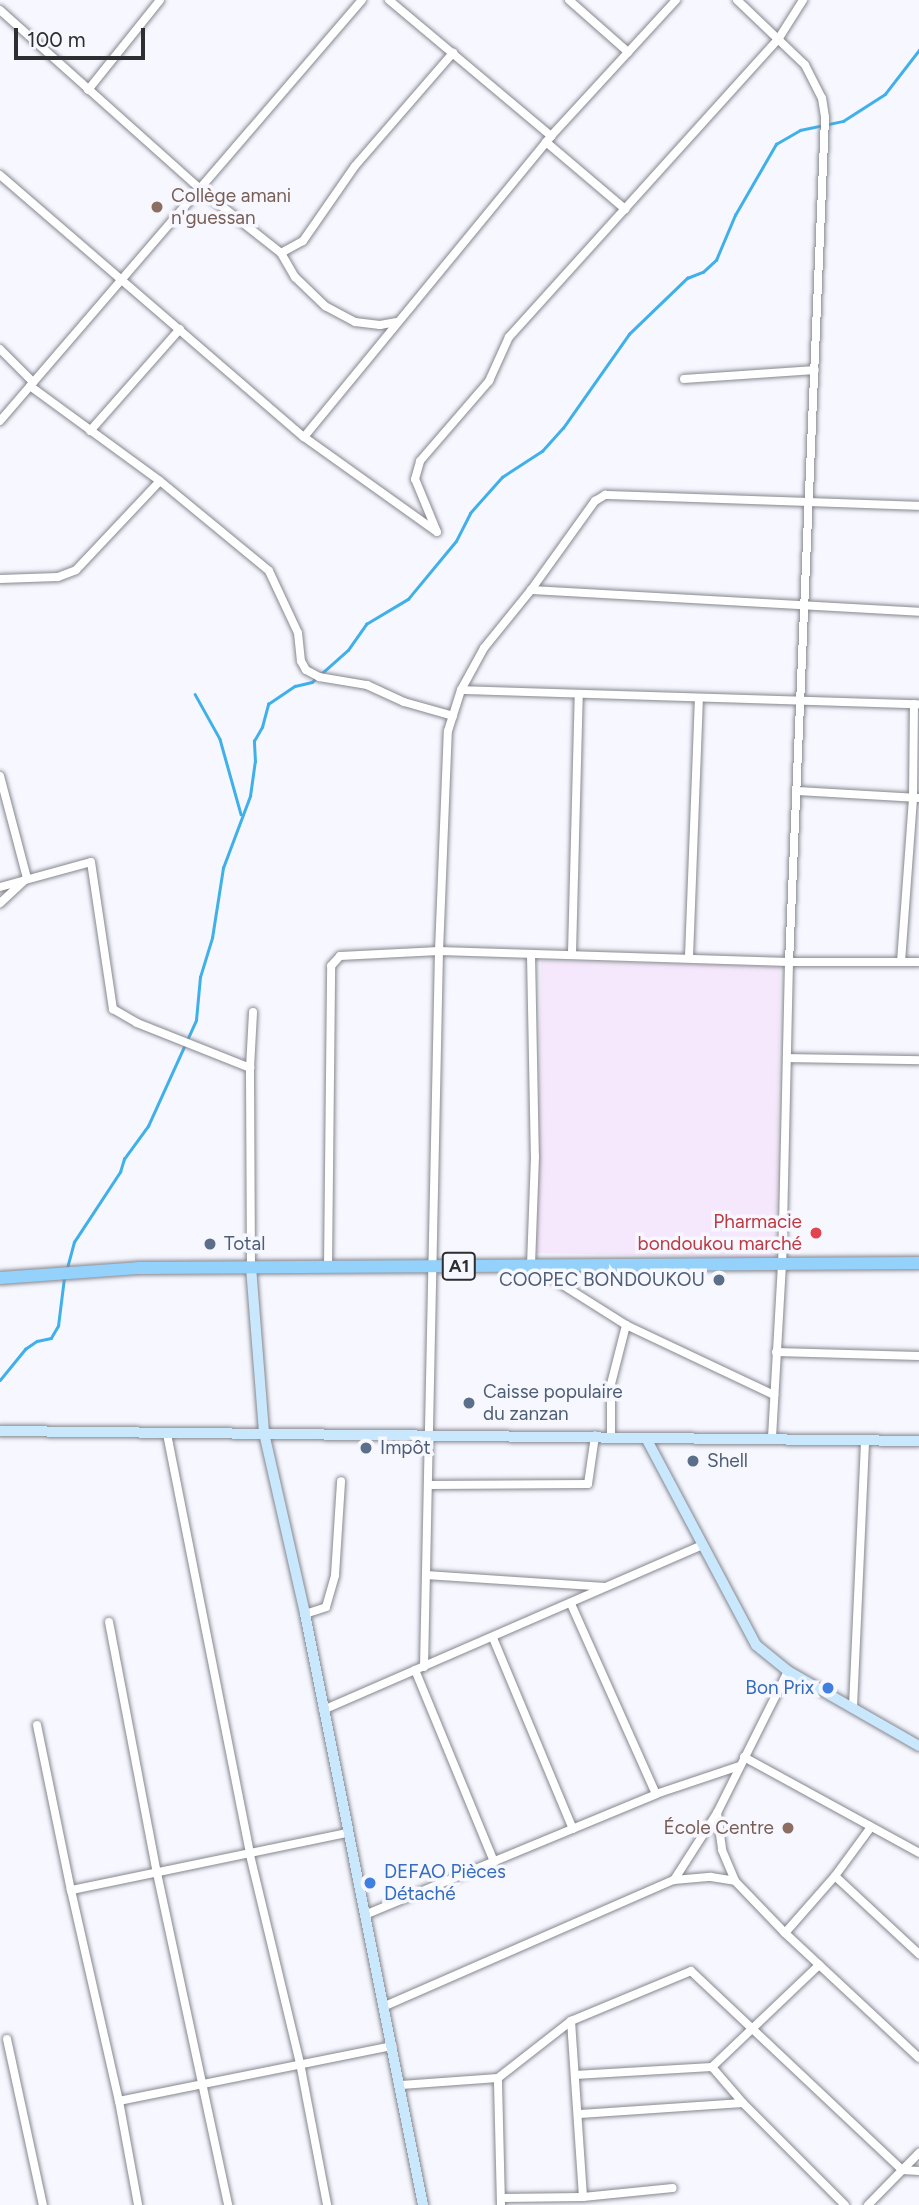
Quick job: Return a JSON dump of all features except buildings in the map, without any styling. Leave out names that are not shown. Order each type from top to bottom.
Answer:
[{"type":"main road","name":"A1","points":[[0,1278],[74,1270],[251,1267],[919,1263]]},
{"type":"street","points":[[88,90],[160,0]]},
{"type":"street","points":[[0,421],[362,0]]},
{"type":"street","points":[[390,0],[453,53],[625,209]]},
{"type":"street","points":[[569,0],[628,52]]},
{"type":"street","points":[[304,437],[548,139],[676,0]]},
{"type":"street","points":[[737,0],[779,38],[815,81],[822,98],[825,118],[789,962],[782,1264],[772,1438]]},
{"type":"street","points":[[0,176],[304,437],[438,532],[415,479],[420,461],[489,382],[509,337],[779,38],[803,0]]},
{"type":"street","points":[[0,10],[200,189],[281,253],[295,278],[343,317],[368,324],[397,322]]},
{"type":"street","points":[[281,253],[303,241],[355,166],[453,53]]},
{"type":"street","points":[[90,431],[180,328]]},
{"type":"street","points":[[0,349],[32,384],[90,431],[160,481],[273,575],[298,633],[301,661],[306,670],[319,677],[367,685],[404,702],[453,716]]},
{"type":"street","points":[[684,379],[815,370]]},
{"type":"street","points":[[0,579],[58,577],[76,570],[160,481]]},
{"type":"street","points":[[494,1863],[419,1668],[426,1575],[439,951],[448,731],[461,690],[484,648],[531,590],[595,500],[605,495],[810,500],[919,506]]},
{"type":"street","points":[[531,590],[919,612]]},
{"type":"street","points":[[461,690],[916,704],[916,798],[901,962]]},
{"type":"street","points":[[572,953],[579,694]]},
{"type":"street","points":[[689,957],[699,699]]},
{"type":"street","points":[[0,775],[27,878]]},
{"type":"street","points":[[797,791],[916,798]]},
{"type":"street","points":[[0,887],[91,862],[113,1009],[137,1023],[250,1068]]},
{"type":"street","points":[[0,903],[27,878]]},
{"type":"street","points":[[328,1267],[333,960],[340,956],[439,951],[531,955],[572,953],[789,962],[919,962]]},
{"type":"street","points":[[531,955],[535,1156],[531,1265],[626,1325],[774,1395]]},
{"type":"street","points":[[253,1012],[250,1068],[251,1267],[264,1433],[305,1614],[348,1833],[367,1914],[423,2205]]},
{"type":"street","points":[[787,1058],[919,1060]]},
{"type":"street","points":[[611,1437],[611,1384],[626,1325]]},
{"type":"street","points":[[776,1352],[919,1356]]},
{"type":"street","points":[[0,1431],[919,1441]]},
{"type":"street","points":[[167,1434],[250,1855],[300,2063],[327,2205]]},
{"type":"street","points":[[428,1485],[589,1484],[595,1436]]},
{"type":"street","points":[[646,1438],[700,1546],[756,1645],[788,1671],[919,1746]]},
{"type":"street","points":[[853,1707],[865,1441]]},
{"type":"street","points":[[305,1614],[326,1607],[335,1575],[341,1481]]},
{"type":"street","points":[[323,1710],[700,1546]]},
{"type":"street","points":[[426,1575],[609,1587]]},
{"type":"street","points":[[571,1604],[656,1794]]},
{"type":"street","points":[[109,1622],[157,1873],[228,2205]]},
{"type":"street","points":[[493,1638],[573,1829]]},
{"type":"street","points":[[674,1880],[717,1813],[788,1671]]},
{"type":"street","points":[[37,1725],[71,1891],[120,2101],[138,2205]]},
{"type":"street","points":[[744,1757],[919,1853]]},
{"type":"street","points":[[367,1914],[656,1794],[739,1766]]},
{"type":"street","points":[[717,1813],[722,1850],[736,1881],[785,1933],[919,2058]]},
{"type":"street","points":[[785,1933],[835,1876],[870,1827]]},
{"type":"street","points":[[71,1891],[348,1833]]},
{"type":"street","points":[[835,1876],[919,1954]]},
{"type":"street","points":[[385,2006],[674,1880],[711,1877],[736,1881]]},
{"type":"street","points":[[575,2075],[712,2067],[819,1965]]},
{"type":"street","points":[[401,2085],[498,2078],[572,2021],[691,1971],[902,2170],[919,2171]]},
{"type":"street","points":[[572,2021],[580,2114],[583,2197]]},
{"type":"street","points":[[8,2039],[43,2205]]},
{"type":"street","points":[[120,2101],[203,2082],[393,2046]]},
{"type":"street","points":[[712,2067],[743,2104],[845,2205]]},
{"type":"street","points":[[498,2078],[501,2202],[673,2188]]},
{"type":"street","points":[[580,2114],[743,2104]]},
{"type":"street","points":[[868,2205],[919,2153]]},
{"type":"shaded area","points":[[541,961],[780,966],[776,1258],[536,1253]]},
{"type":"waterway","points":[[67,1268],[74,1242],[120,1172],[124,1159],[148,1126],[196,1020],[200,977],[212,938],[223,868],[250,796],[255,762],[254,741],[262,727],[268,704],[295,686],[312,682],[348,650],[366,624],[408,599],[456,541],[470,513],[502,477],[542,451],[563,428],[629,334],[687,278],[703,272],[716,260],[735,215],[776,144],[800,130],[843,121],[885,94],[919,50]]},
{"type":"waterway","points":[[195,694],[220,739],[241,814]]},
{"type":"waterway","points":[[0,1380],[25,1349],[37,1341],[51,1338],[58,1326],[64,1278]]},
{"type":"place","name":"Collège amani n'guessan","points":[[157,207]]},
{"type":"place","name":"Pharmacie bondoukou marché","points":[[816,1233]]},
{"type":"place","name":"Total","points":[[210,1244]]},
{"type":"place","name":"COOPEC BONDOUKOU","points":[[719,1280]]},
{"type":"place","name":"Caisse populaire du zanzan","points":[[469,1403]]},
{"type":"place","name":"Impôt","points":[[366,1448]]},
{"type":"place","name":"Shell","points":[[693,1461]]},
{"type":"place","name":"Bon Prix","points":[[828,1688]]},
{"type":"place","name":"École Centre","points":[[788,1828]]},
{"type":"place","name":"DEFAO Pièces Détaché","points":[[370,1883]]}]
